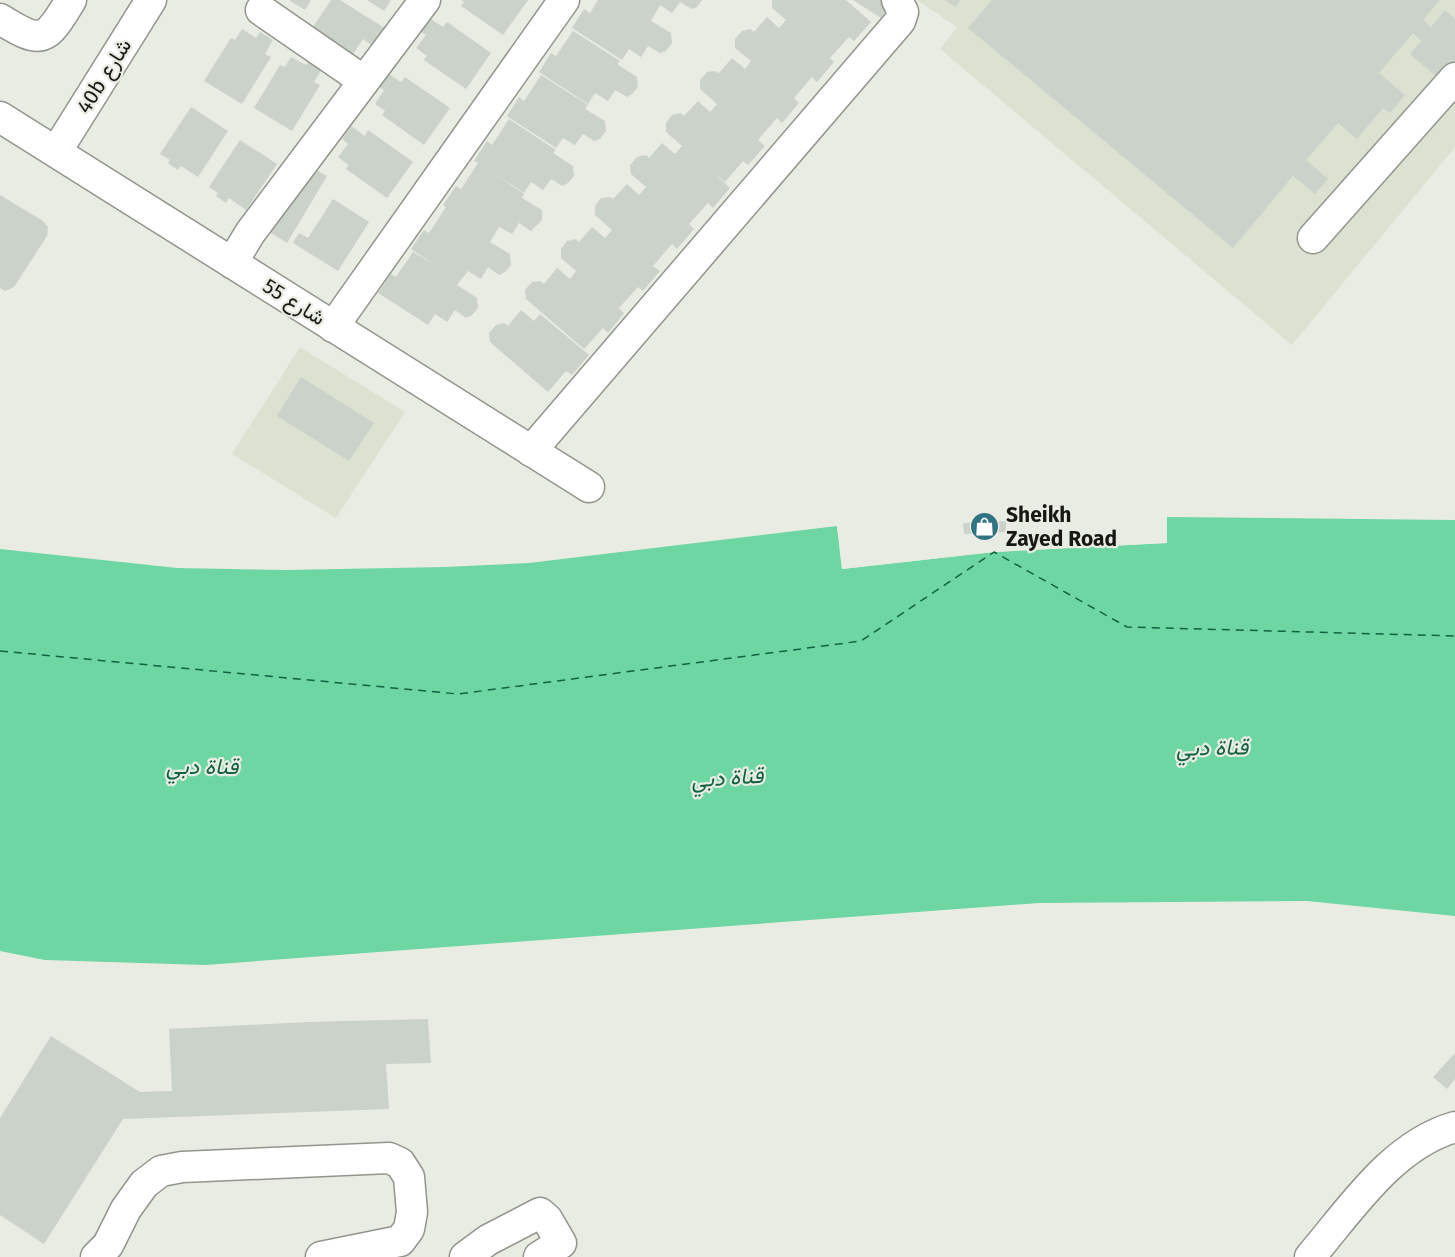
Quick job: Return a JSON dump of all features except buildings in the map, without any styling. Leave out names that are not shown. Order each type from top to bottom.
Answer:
[{"type":"street","points":[[0,20],[21,33],[41,36],[50,32],[71,0]]},
{"type":"street","name":"40b شارع","points":[[56,152],[151,0]]},
{"type":"street","points":[[232,263],[249,233],[425,0]]},
{"type":"street","points":[[333,327],[564,0]]},
{"type":"street","points":[[531,451],[900,21],[903,12],[897,0]]},
{"type":"street","points":[[261,10],[364,81]]},
{"type":"street","points":[[1313,238],[1455,78]]},
{"type":"street","name":"شارع 55","points":[[0,117],[589,487]]},
{"type":"street","points":[[1310,1257],[1384,1171],[1409,1148],[1439,1132],[1455,1127]]},
{"type":"street","points":[[107,1253],[126,1209],[144,1184],[161,1171],[182,1167],[389,1158],[400,1163],[409,1177],[412,1212],[409,1229],[400,1241],[321,1257]]},
{"type":"street","points":[[465,1257],[488,1240],[540,1213],[547,1218],[561,1243],[539,1257]]},
{"type":"shaded area","points":[[917,0],[1455,0],[1455,147],[1292,345],[940,49],[957,27]]},
{"type":"shaded area","points":[[300,347],[405,412],[336,518],[232,454]]},
{"type":"water","name":"قناة دبي","points":[[1167,517],[1455,520],[1455,916],[1307,901],[1039,903],[205,965],[45,960],[0,951],[0,549],[177,568],[287,570],[445,567],[529,563],[837,526],[842,569],[994,552],[1167,543]]},
{"type":"pier","points":[[1166,514],[1167,543],[994,552],[842,569],[837,526],[840,526],[845,566],[994,549],[1164,540]]},
{"type":"ferry route","points":[[0,651],[458,694],[861,641],[994,552],[1127,627],[1455,636]]},
{"type":"place","name":"Sheikh Zayed Road","points":[[985,527]]}]
